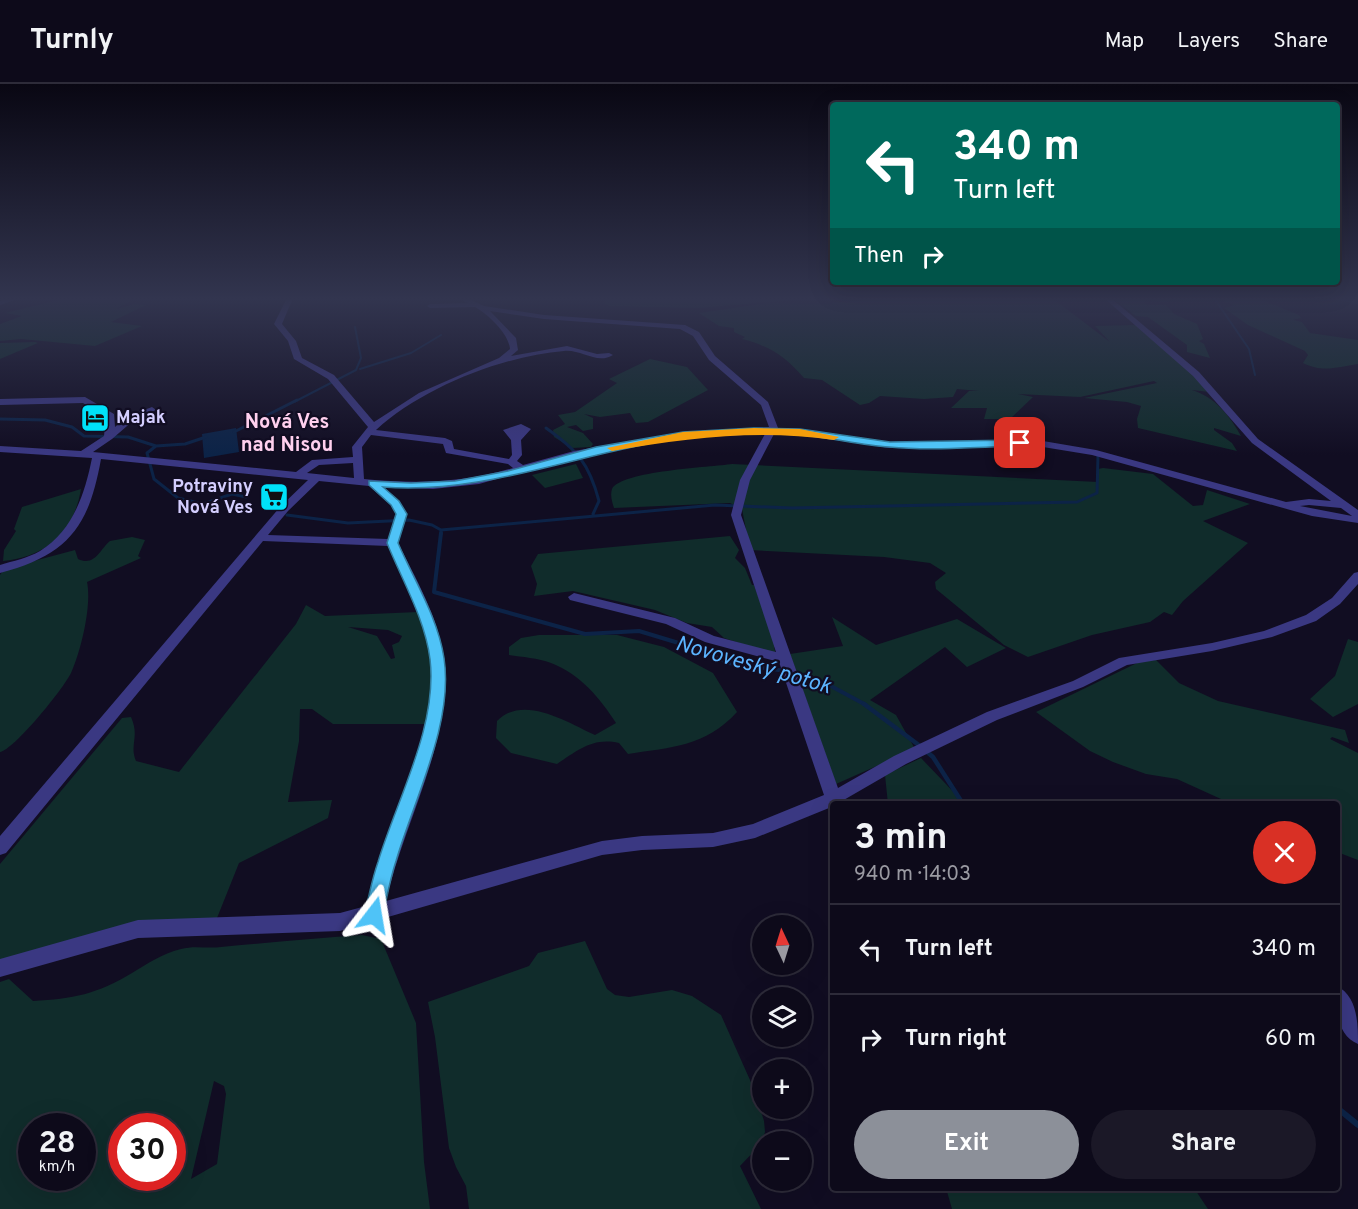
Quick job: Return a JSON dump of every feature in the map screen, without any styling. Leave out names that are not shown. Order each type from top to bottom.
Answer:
[{"type":"street","points":[[295,350],[298,359],[335,381],[371,430],[445,441],[449,443],[449,451],[511,462],[523,470]]},
{"type":"street","points":[[502,360],[513,350]]},
{"type":"street","points":[[359,482],[357,447],[371,430],[405,403],[502,360],[553,350]]},
{"type":"street","points":[[576,350],[597,356],[609,355]]},
{"type":"street","points":[[707,350],[712,358],[765,404],[774,427],[740,495],[736,515],[834,801],[900,760],[992,716],[1078,684],[1124,661],[1212,647],[1267,634],[1311,618],[1336,601],[1358,576]]},
{"type":"street","points":[[1168,350],[1196,374],[1255,441],[1358,515]]},
{"type":"street","points":[[0,402],[85,400],[110,414],[109,437]]},
{"type":"street","points":[[83,454],[109,437],[131,418],[152,410]]},
{"type":"street","points":[[0,450],[83,454],[359,482],[433,486],[478,480],[523,470],[574,454],[683,435],[771,431],[800,432],[890,445],[997,442],[1060,446],[1127,461],[1282,506],[1358,520]]},
{"type":"street","points":[[511,462],[517,455],[516,440]]},
{"type":"street","points":[[0,569],[44,554],[62,537],[80,514],[92,491],[97,456]]},
{"type":"street","points":[[297,476],[316,462],[356,460]]},
{"type":"street","points":[[0,848],[281,513],[317,477]]},
{"type":"street","points":[[372,483],[395,503],[401,521],[392,543],[431,633],[437,659],[438,690],[427,746],[386,862],[374,915]]},
{"type":"street","points":[[1282,506],[1309,502],[1344,505]]},
{"type":"street","points":[[262,538],[392,543]]},
{"type":"street","points":[[573,597],[670,621],[710,639],[787,659]]},
{"type":"street","points":[[0,968],[138,929],[340,922],[374,915],[602,848],[642,843],[713,840],[754,831],[830,802]]},
{"type":"street","points":[[1340,1003],[1358,1034]]},
{"type":"green space","points":[[0,350],[20,350],[0,359]]},
{"type":"green space","points":[[772,350],[1167,350],[1193,372],[1210,392],[1192,390],[1215,402],[1232,421],[1241,436],[1214,428],[1232,443],[1237,451],[1138,428],[1137,419],[1141,406],[1127,402],[1084,398],[1157,383],[1154,381],[1080,397],[1018,394],[1033,397],[1010,419],[984,419],[987,408],[951,408],[969,391],[979,391],[957,389],[953,397],[924,399],[880,396],[869,403],[860,405],[822,380],[804,378]]},
{"type":"green space","points":[[1207,350],[1210,358],[1187,352]]},
{"type":"green space","points":[[1358,350],[1358,364],[1337,368],[1317,368],[1303,363],[1308,355],[1305,351]]},
{"type":"green space","points":[[650,359],[687,367],[708,390],[648,422],[636,423],[630,413],[600,417],[584,414],[593,418],[593,429],[583,431],[576,425],[567,427],[583,433],[593,444],[591,447],[572,448],[554,437],[553,430],[565,424],[558,415],[575,412],[617,383],[609,379]]},
{"type":"green space","points":[[576,464],[583,478],[545,488],[532,475]]},
{"type":"green space","points":[[732,464],[1098,482],[1098,469],[1103,468],[1153,474],[1193,506],[1203,505],[1207,490],[1250,504],[1203,521],[1248,543],[1183,601],[1172,615],[1164,612],[1150,622],[1092,635],[1028,657],[1004,645],[936,589],[935,582],[946,573],[930,563],[884,557],[750,550],[742,509],[730,503],[614,508],[612,489],[619,483],[632,478],[668,471]]},
{"type":"green space","points":[[81,489],[72,518],[56,540],[32,554],[3,561],[4,550],[16,531],[14,529],[22,507]]},
{"type":"green space","points":[[730,536],[739,550],[735,558],[745,568],[754,585],[777,648],[774,647],[776,655],[724,638],[712,627],[687,623],[655,610],[573,591],[534,596],[537,584],[531,566],[538,554]]},
{"type":"green space","points":[[132,537],[145,540],[138,556],[141,558],[87,582],[88,603],[85,628],[75,664],[67,681],[27,730],[7,749],[0,752],[0,575],[4,569],[75,550],[78,559],[89,561],[97,556],[110,541]]},
{"type":"green space","points":[[306,605],[325,616],[418,612],[425,624],[432,651],[432,681],[426,724],[333,724],[312,709],[300,709],[299,741],[288,802],[332,800],[328,818],[239,863],[217,918],[0,962],[0,864],[122,718],[131,717],[134,724],[136,761],[179,772],[296,624]],"holes":[[[348,627],[388,630],[402,636],[399,642],[392,645],[395,658],[391,659],[377,636]]]},
{"type":"green space","points":[[832,617],[876,645],[957,619],[1006,648],[967,667],[945,647],[870,700],[896,715],[915,749],[836,784],[790,654],[843,646]]},
{"type":"green space","points":[[539,635],[617,635],[664,647],[713,673],[737,712],[713,732],[687,744],[673,747],[628,754],[619,743],[593,743],[557,764],[511,753],[496,738],[497,721],[508,713],[532,710],[545,713],[595,735],[616,723],[596,696],[571,674],[546,661],[509,655],[509,647],[521,638]]},
{"type":"green space","points":[[1348,639],[1358,642],[1358,704],[1333,717],[1310,699],[1335,676]]},
{"type":"green space","points":[[1156,660],[1179,683],[1218,701],[1345,730],[1349,743],[1332,737],[1330,739],[1358,753],[1358,860],[1340,853],[1340,801],[1225,801],[1177,779],[1146,774],[1113,762],[1090,751],[1036,712],[1139,662]]},
{"type":"green space","points":[[921,758],[962,801],[888,801],[885,775]]},
{"type":"green space","points":[[362,935],[381,939],[416,1023],[424,1162],[430,1209],[0,1209],[0,982],[9,979],[33,1001],[60,999],[96,991],[174,951],[196,947]],"holes":[[[214,1081],[224,1086],[226,1094],[217,1164],[191,1179]]]},
{"type":"green space","points":[[585,941],[607,989],[615,995],[629,997],[672,990],[692,996],[721,1015],[752,1085],[752,1119],[763,1119],[764,1121],[765,1131],[752,1131],[752,1153],[740,1166],[761,1209],[469,1209],[466,1186],[449,1148],[435,1037],[428,1002],[529,966],[538,953]]},
{"type":"green space","points":[[947,1191],[1196,1191],[1208,1209],[952,1209]]},
{"type":"water","points":[[236,428],[239,452],[204,458],[202,434]]},
{"type":"waterway","points":[[294,402],[356,370],[361,358],[360,350]]},
{"type":"waterway","points":[[360,369],[415,350]]},
{"type":"waterway","points":[[1249,350],[1255,375]]},
{"type":"waterway","points":[[234,432],[297,400]]},
{"type":"waterway","name":"Novoveský potok","points":[[0,419],[45,420],[72,427],[84,436],[128,437],[156,446]]},
{"type":"waterway","points":[[546,428],[566,443],[586,467],[599,501],[593,514]]},
{"type":"waterway","points":[[156,446],[185,444],[206,437]]},
{"type":"waterway","name":"Novoveský potok","points":[[156,446],[147,453],[154,479],[178,498],[203,504],[232,494],[246,497]]},
{"type":"waterway","points":[[441,530],[715,505],[792,508],[1077,502],[1097,493],[1098,456]]},
{"type":"waterway","name":"Novoveský potok","points":[[287,515],[348,523],[409,520],[432,525],[441,530]]},
{"type":"waterway","name":"Novoveský potok","points":[[441,533],[434,592],[585,634],[639,631],[682,644]]},
{"type":"waterway","name":"Novoveský potok","points":[[706,652],[728,663],[786,671]]},
{"type":"waterway","name":"Novoveský potok","points":[[793,673],[829,685],[866,705]]},
{"type":"waterway","name":"Novoveský potok","points":[[864,704],[920,746]]},
{"type":"waterway","name":"Novoveský potok","points":[[926,751],[933,757],[961,801]]},
{"type":"waterway","name":"Novoveský potok","points":[[1340,1110],[1358,1125]]},
{"type":"slow traffic","points":[[612,448],[683,435],[754,431],[800,432],[834,437]]},
{"type":"place","name":"Majak","points":[[95,418]]},
{"type":"place","name":"Potraviny Nová Ves","points":[[274,497]]},
{"type":"district","name":"Nová Ves nad Nisou","points":[[287,434]]},
{"type":"route","points":[[374,915],[386,862],[427,746],[438,690],[437,659],[426,616],[392,543],[402,514],[395,503],[372,483],[411,486],[455,484],[509,474],[574,454],[683,435],[754,431],[800,432],[890,445],[1020,443]]}]
